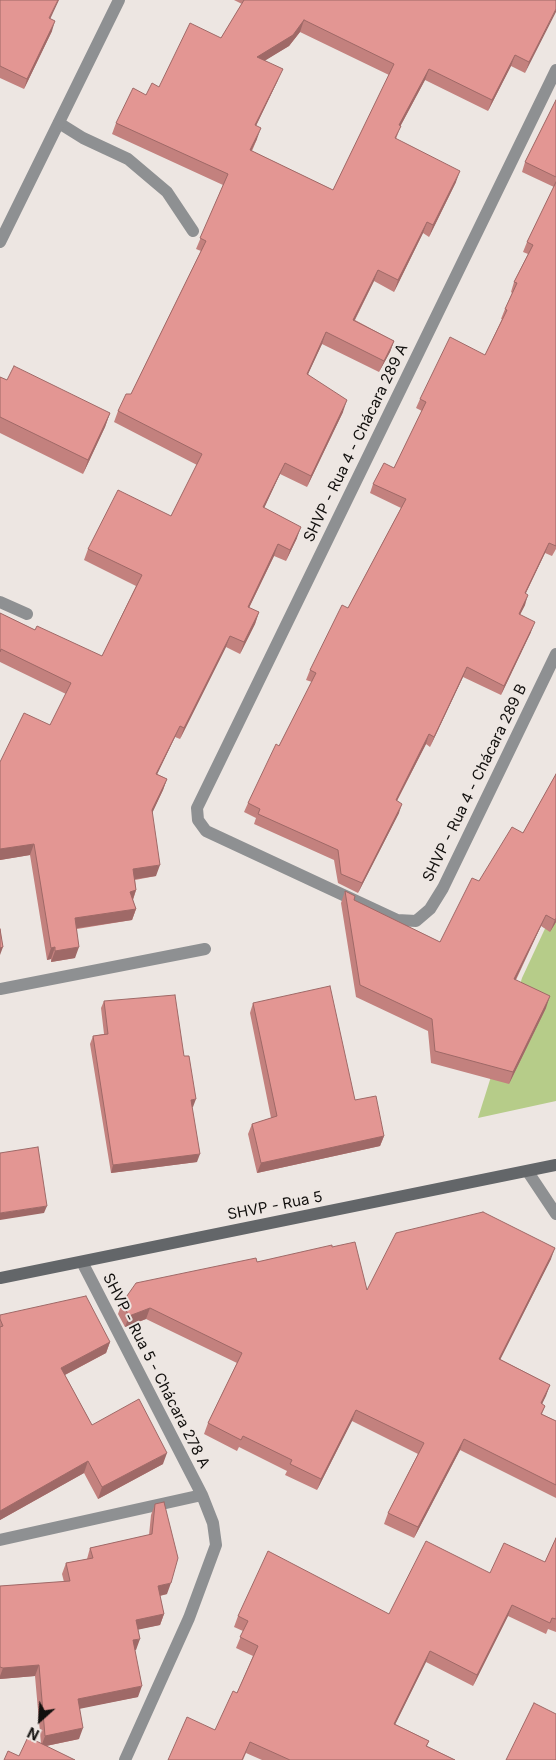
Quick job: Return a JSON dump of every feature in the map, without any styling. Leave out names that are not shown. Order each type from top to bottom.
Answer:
[{"type":"street","points":[[0,242],[119,0]]},
{"type":"street","name":"SHVP - Rua 4 - Chácara 289 A","points":[[416,921],[397,920],[206,831],[198,820],[197,808],[556,70]]},
{"type":"street","points":[[58,123],[83,138],[128,159],[168,192],[193,231]]},
{"type":"street","points":[[0,602],[27,614]]},
{"type":"street","name":"SHVP - Rua 4 - Chácara 289 B","points":[[416,921],[430,909],[443,888],[556,654]]},
{"type":"street","points":[[0,989],[205,949]]},
{"type":"street","name":"SHVP - Rua 5","points":[[0,1278],[556,1165]]},
{"type":"street","points":[[528,1172],[556,1214]]},
{"type":"street","name":"SHVP - Rua 5 - Chácara 278 A","points":[[82,1262],[202,1495],[213,1523],[216,1545],[189,1618],[125,1760]]},
{"type":"street","points":[[0,1540],[202,1495]]},
{"type":"green space","points":[[556,905],[556,1101],[478,1118],[522,978]]},
{"type":"building","points":[[0,0],[58,0],[49,18],[55,21],[27,79],[0,66]]},
{"type":"building","points":[[244,0],[556,0],[556,9],[529,62],[515,55],[492,100],[429,69],[399,125],[401,126],[395,138],[460,171],[433,225],[427,222],[398,280],[378,270],[353,320],[394,341],[384,361],[326,332],[307,374],[347,400],[311,476],[285,463],[263,507],[301,527],[290,550],[278,544],[248,607],[259,612],[244,642],[230,636],[184,728],[180,726],[156,774],[167,779],[152,810],[160,865],[133,869],[136,890],[130,892],[136,909],[75,918],[79,947],[55,951],[55,947],[51,948],[34,844],[0,849],[0,762],[24,713],[50,725],[71,683],[1,649],[0,652],[0,613],[35,630],[37,626],[102,656],[142,575],[88,549],[118,490],[171,516],[202,454],[118,411],[126,394],[131,394],[206,241],[200,238],[228,174],[116,123],[133,88],[146,95],[152,83],[159,87],[190,23],[221,38]],"holes":[[[304,20],[394,64],[333,190],[250,150],[261,128],[255,125],[283,69],[257,57],[293,35]]]},
{"type":"building","points":[[556,100],[556,177],[525,162]]},
{"type":"building","points":[[556,182],[556,546],[549,543],[525,593],[528,595],[519,614],[535,622],[504,686],[467,667],[434,737],[429,734],[396,800],[402,804],[362,883],[341,874],[338,850],[258,814],[260,809],[248,803],[276,744],[279,746],[316,673],[310,670],[342,605],[348,608],[406,499],[373,484],[384,463],[394,468],[426,402],[420,399],[450,337],[485,355],[507,310],[505,309],[517,283],[514,282],[533,245],[527,242]]},
{"type":"building","points":[[14,366],[110,413],[88,460],[0,417],[0,377],[7,380]]},
{"type":"building","points":[[556,774],[556,918],[555,920],[546,915],[514,979],[550,996],[513,1072],[435,1051],[432,1019],[360,985],[345,891],[355,896],[354,900],[440,942],[472,878],[479,881],[512,827],[523,833]]},
{"type":"building","points":[[0,929],[3,947],[0,948]]},
{"type":"building","points":[[330,986],[355,1100],[376,1096],[384,1136],[261,1163],[252,1124],[277,1116],[253,1003]]},
{"type":"building","points":[[175,995],[184,1056],[189,1056],[196,1099],[191,1100],[200,1154],[113,1165],[93,1036],[108,1034],[104,1001]]},
{"type":"building","points":[[38,1147],[47,1206],[0,1213],[0,1153]]},
{"type":"building","points":[[483,1212],[555,1248],[499,1359],[550,1385],[541,1403],[545,1406],[541,1414],[556,1421],[556,1485],[464,1439],[418,1527],[388,1513],[424,1443],[356,1410],[321,1479],[290,1464],[292,1460],[243,1436],[241,1440],[208,1423],[242,1353],[150,1308],[129,1316],[122,1303],[136,1283],[256,1258],[257,1262],[332,1245],[332,1247],[355,1242],[367,1290],[396,1233]]},
{"type":"building","points":[[86,1296],[110,1342],[61,1368],[92,1425],[139,1399],[167,1453],[102,1487],[88,1461],[0,1511],[0,1327],[3,1326],[0,1315]]},
{"type":"building","points":[[164,1502],[178,1558],[171,1583],[158,1586],[164,1614],[136,1620],[140,1639],[133,1640],[142,1686],[78,1699],[83,1728],[45,1736],[39,1665],[0,1667],[0,1586],[70,1581],[66,1563],[93,1558],[90,1548],[152,1534],[155,1504]]},
{"type":"building","points":[[556,1538],[556,1619],[552,1618],[550,1623],[512,1605],[477,1675],[430,1651],[394,1724],[429,1741],[426,1746],[455,1760],[290,1760],[250,1742],[242,1760],[168,1760],[187,1717],[215,1730],[233,1691],[237,1693],[258,1646],[240,1637],[248,1621],[238,1616],[268,1551],[389,1614],[426,1541],[490,1573],[504,1543],[545,1562]]},
{"type":"building","points":[[534,1703],[556,1714],[556,1760],[506,1760]]},
{"type":"building","points":[[28,1737],[75,1760],[4,1760],[8,1751],[19,1756]]}]
